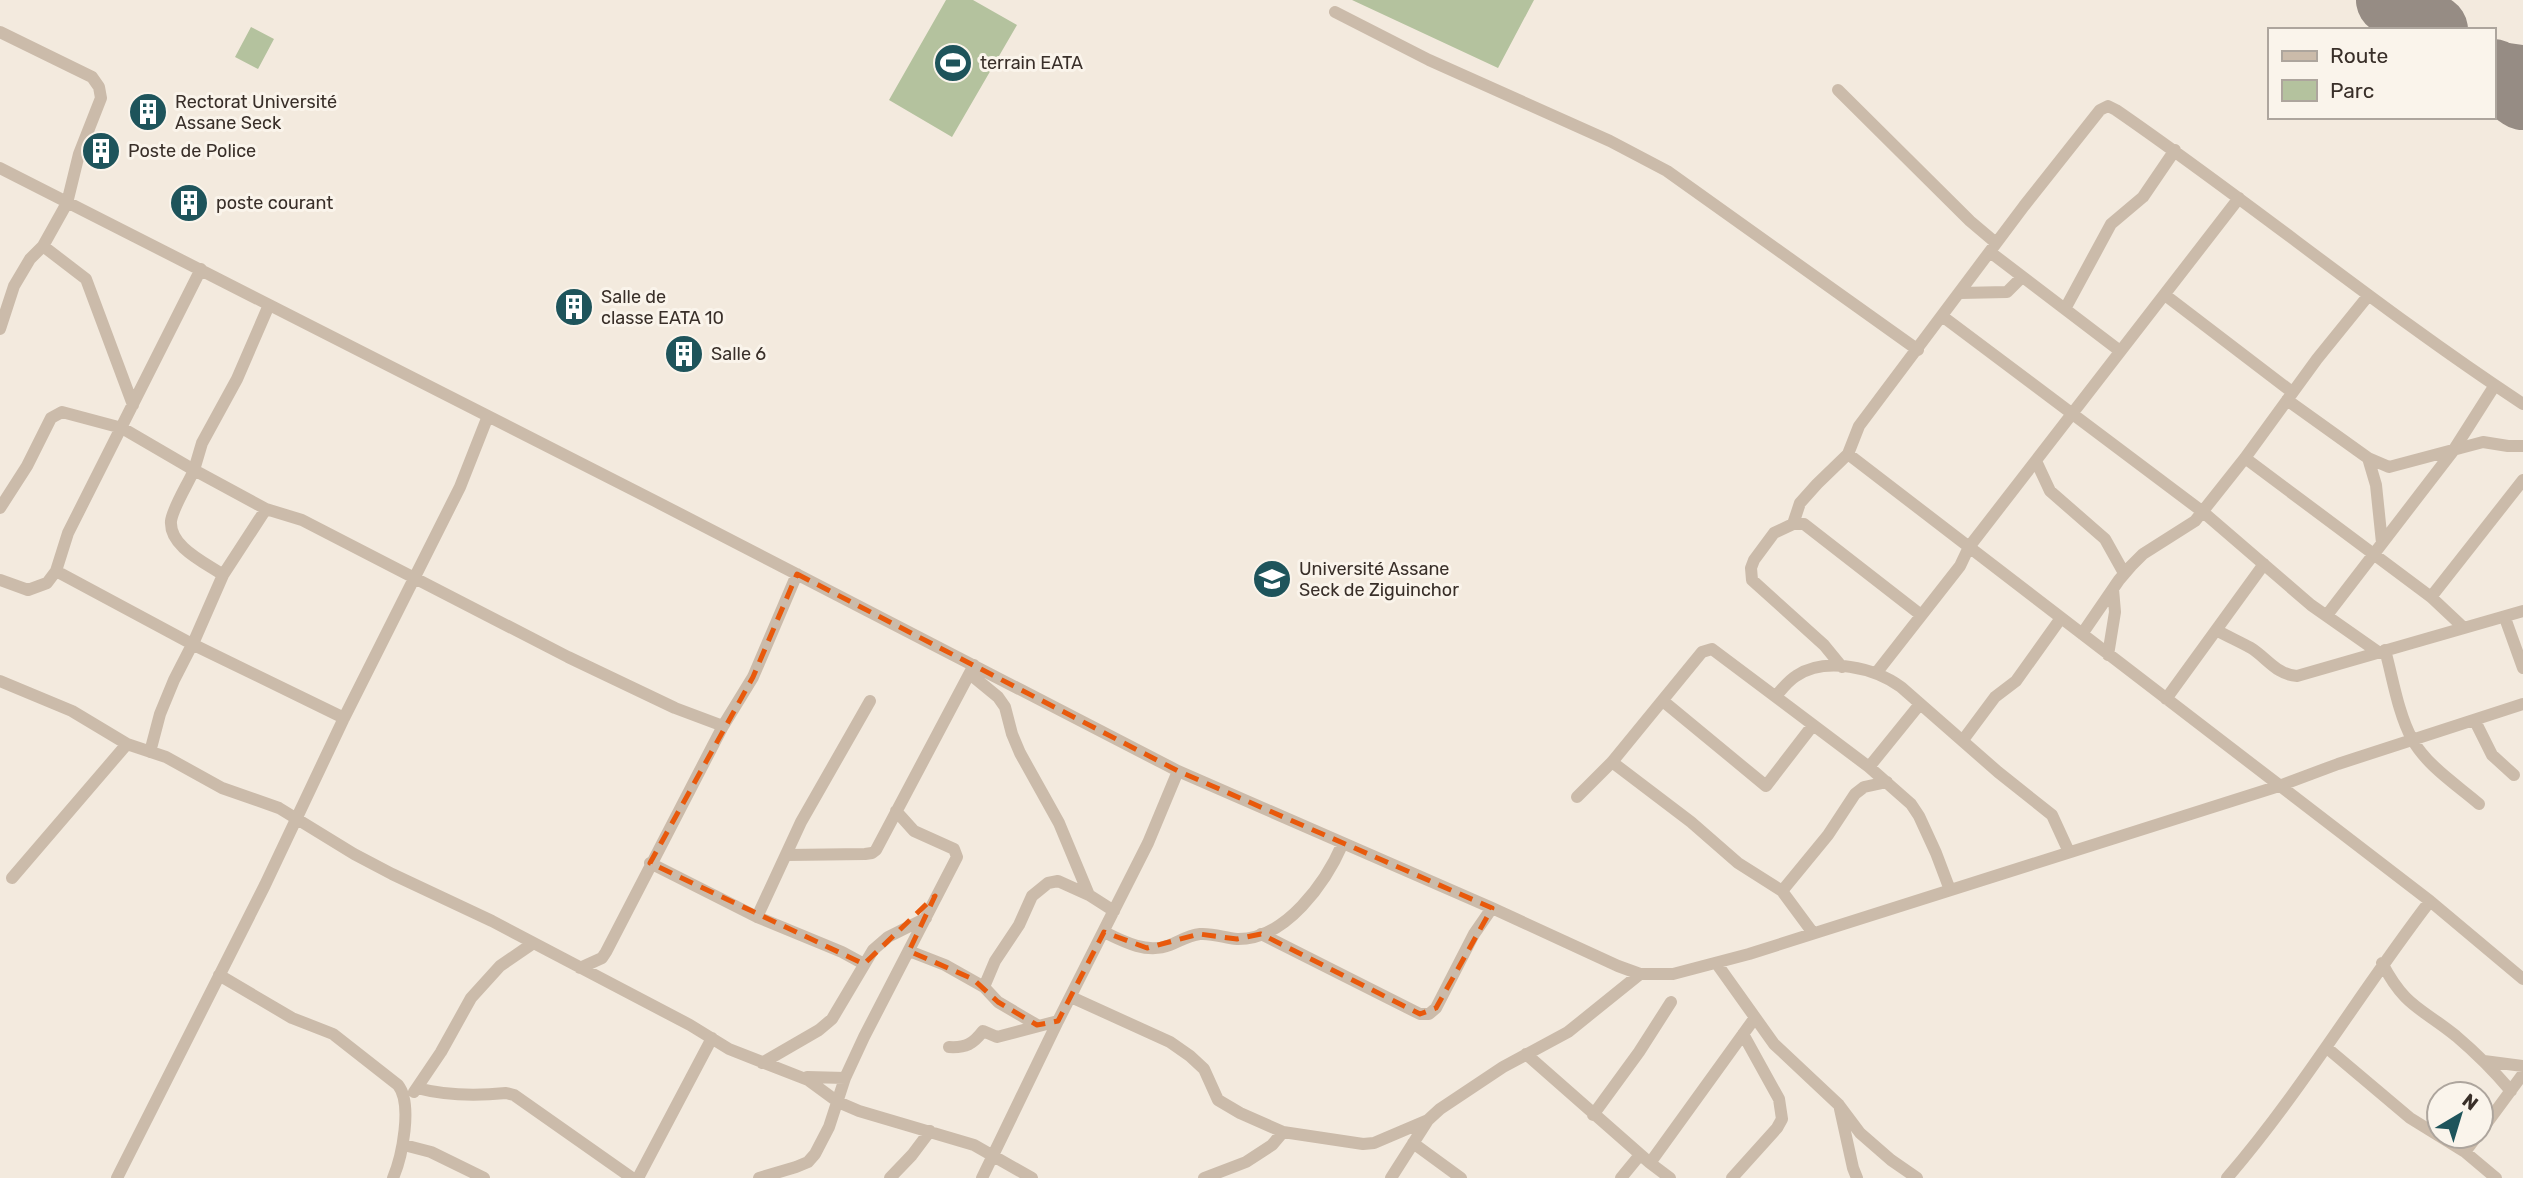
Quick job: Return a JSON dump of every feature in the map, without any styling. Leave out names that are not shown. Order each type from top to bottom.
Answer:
[{"type":"street","points":[[1335,12],[1439,65],[1610,141],[1667,171],[1918,350]]},
{"type":"street","points":[[0,32],[92,77],[99,87],[101,98],[79,154],[67,203],[43,246],[30,259],[14,286],[0,329]]},
{"type":"street","points":[[1838,90],[1970,221],[2022,277],[2120,351]]},
{"type":"street","points":[[1793,524],[1801,503],[1848,454],[1859,426],[1993,247],[2104,107],[2112,107],[2175,150],[2368,296],[2523,404]]},
{"type":"street","points":[[2065,309],[2110,224],[2143,197],[2175,150]]},
{"type":"street","points":[[0,168],[797,574],[972,669],[1178,771],[1640,974],[1673,974],[1717,964],[2279,786],[2412,739],[2523,704]]},
{"type":"street","points":[[1877,673],[1960,566],[1969,547],[2239,198]]},
{"type":"street","points":[[43,246],[86,279],[133,405]]},
{"type":"street","points":[[0,579],[28,590],[47,583],[56,571],[68,533],[201,269]]},
{"type":"street","points":[[1960,293],[2007,292],[2022,277]]},
{"type":"street","points":[[2165,295],[2368,458],[2389,467],[2483,442],[2523,446]]},
{"type":"street","points":[[2082,634],[2124,573],[2143,554],[2186,528],[2203,512],[2368,296]]},
{"type":"street","points":[[223,575],[180,545],[171,519],[194,470],[202,443],[237,379],[268,305]]},
{"type":"street","points":[[1942,316],[2203,512],[2311,605],[2381,651],[2412,739],[2441,772],[2479,804]]},
{"type":"street","points":[[2327,615],[2453,451],[2495,385]]},
{"type":"street","points":[[0,508],[55,415],[62,412],[122,428],[266,509],[302,520],[580,663],[675,708],[723,726]]},
{"type":"street","points":[[117,1178],[460,487],[488,416]]},
{"type":"street","points":[[1848,454],[2430,901],[2523,979]]},
{"type":"street","points":[[2245,458],[2378,548],[2464,628]]},
{"type":"street","points":[[2368,458],[2376,485],[2378,548]]},
{"type":"street","points":[[2036,461],[2050,491],[2105,539],[2124,573]]},
{"type":"street","points":[[2376,485],[2389,467]]},
{"type":"street","points":[[2431,597],[2523,480]]},
{"type":"street","points":[[150,751],[160,714],[174,680],[223,575],[266,509]]},
{"type":"street","points":[[2379,520],[2406,511]]},
{"type":"street","points":[[1842,667],[1824,645],[1752,580],[1751,568],[1754,560],[1774,533],[1793,524],[1804,524],[1921,615]]},
{"type":"street","points":[[2166,699],[2264,564]]},
{"type":"street","points":[[56,571],[192,644],[344,718]]},
{"type":"street","points":[[580,968],[602,958],[606,952],[723,726],[753,677],[797,574]]},
{"type":"street","points":[[2108,655],[2115,612],[2112,588]]},
{"type":"street","points":[[2216,630],[2250,648],[2288,676],[2309,674],[2523,611]]},
{"type":"street","points":[[1963,740],[1995,697],[2016,681],[2061,618]]},
{"type":"street","points":[[2505,618],[2523,668]]},
{"type":"street","points":[[1577,797],[1612,762],[1702,652],[1712,649],[1887,782],[1919,816],[1950,890]]},
{"type":"street","points":[[1776,696],[1798,674],[1820,668],[1842,667],[1877,673],[1891,679],[2052,815],[2069,852]]},
{"type":"street","points":[[786,855],[872,853],[972,669]]},
{"type":"street","points":[[972,669],[1005,707],[1016,743],[1059,823],[1089,895]]},
{"type":"street","points":[[0,681],[72,711],[127,744],[166,757],[222,788],[279,808],[354,854],[492,921],[729,1049],[802,1076],[821,1079],[845,1078]]},
{"type":"street","points":[[757,917],[802,822],[870,701]]},
{"type":"street","points":[[1663,701],[1766,786],[1814,725]]},
{"type":"street","points":[[1869,767],[1920,704]]},
{"type":"street","points":[[2475,721],[2492,755],[2514,775]]},
{"type":"street","points":[[12,878],[127,744]]},
{"type":"street","points":[[1612,762],[1691,822],[1738,863],[1782,891],[1813,933]]},
{"type":"street","points":[[982,1178],[1148,843],[1178,771]]},
{"type":"street","points":[[1782,891],[1828,835],[1855,794],[1864,787],[1887,782]]},
{"type":"street","points":[[759,1178],[808,1162],[815,1154],[838,1102],[845,1078],[957,857],[954,849],[914,831],[896,811]]},
{"type":"street","points":[[1104,932],[1125,943],[1147,948],[1167,947],[1199,934],[1237,939],[1261,934],[1281,923],[1314,894],[1343,843]]},
{"type":"street","points":[[650,863],[757,917],[842,952],[864,964]]},
{"type":"street","points":[[984,987],[995,961],[1019,925],[1032,896],[1040,887],[1058,881],[1089,895],[1114,911]]},
{"type":"street","points":[[2227,1178],[2274,1122],[2327,1048],[2382,963],[2430,901]]},
{"type":"street","points":[[1261,934],[1420,1014],[1429,1014],[1436,1008],[1474,934],[1492,908]]},
{"type":"street","points":[[762,1063],[819,1030],[832,1019],[873,950],[888,937],[926,918]]},
{"type":"street","points":[[406,1104],[441,1052],[471,998],[500,967],[532,944]]},
{"type":"street","points":[[909,951],[945,965],[984,987],[998,1002],[1037,1025]]},
{"type":"street","points":[[2382,963],[2404,998],[2455,1035],[2484,1061],[2511,1091]]},
{"type":"street","points":[[1717,964],[1773,1044],[1839,1105],[1860,1133],[1917,1178]]},
{"type":"street","points":[[1391,1178],[1428,1120],[1440,1109],[1525,1054],[1568,1032],[1640,974]]},
{"type":"street","points":[[219,975],[292,1018],[333,1034],[398,1085],[406,1104],[404,1145],[393,1178]]},
{"type":"street","points":[[1071,997],[1170,1042],[1204,1069],[1218,1100],[1283,1132],[1363,1144],[1374,1143],[1428,1120]]},
{"type":"street","points":[[1593,1115],[1671,1002]]},
{"type":"street","points":[[1621,1178],[1645,1159],[1754,1019]]},
{"type":"street","points":[[949,1047],[960,1048],[974,1043],[983,1031],[997,1037],[1058,1021]]},
{"type":"street","points":[[1732,1178],[1777,1128],[1782,1112],[1779,1099],[1743,1034]]},
{"type":"street","points":[[638,1178],[712,1038]]},
{"type":"street","points":[[2327,1048],[2410,1118],[2465,1152],[2496,1178]]},
{"type":"street","points":[[1525,1054],[1593,1115],[1670,1178]]},
{"type":"street","points":[[2484,1061],[2523,1066]]},
{"type":"street","points":[[2495,1112],[2523,1074]]},
{"type":"street","points":[[802,1076],[838,1102],[859,1111],[974,1144],[1017,1172],[1032,1178]]},
{"type":"street","points":[[417,1088],[458,1096],[506,1093],[514,1095],[632,1178]]},
{"type":"street","points":[[1839,1105],[1852,1175]]},
{"type":"street","points":[[890,1178],[912,1155],[929,1131]]},
{"type":"street","points":[[1212,1177],[1246,1162],[1272,1145],[1283,1132]]},
{"type":"street","points":[[1413,1143],[1461,1178]]},
{"type":"street","points":[[404,1145],[431,1152],[484,1178]]},
{"type":"highlighted area","points":[[797,574],[1178,771],[1492,908],[1436,1008],[1420,1014],[1261,934],[1237,939],[1199,934],[1147,948],[1104,932],[1058,1021],[1037,1025],[998,1002],[973,979],[909,951],[935,896],[864,964],[650,863],[753,677]]},
{"type":"green space","name":"terrain EATA","points":[[946,0],[973,0],[1017,25],[952,137],[889,100]]},
{"type":"green space","points":[[1352,0],[1534,0],[1498,68]]},
{"type":"green space","points":[[251,27],[274,39],[258,69],[235,57]]},
{"type":"taxiway","points":[[2495,55],[2523,59]]},
{"type":"taxiway","points":[[2495,89],[2506,99],[2523,101]]},
{"type":"runway","points":[[2391,0],[2430,28]]},
{"type":"runway","points":[[2495,75],[2523,95]]},
{"type":"place","name":"terrain EATA","points":[[953,63]]},
{"type":"place","name":"Rectorat Université Assane Seck","points":[[148,112]]},
{"type":"place","name":"Poste de Police","points":[[101,151]]},
{"type":"place","name":"poste courant","points":[[189,203]]},
{"type":"place","name":"Salle de classe EATA 10","points":[[574,307]]},
{"type":"place","name":"Salle 6","points":[[684,354]]},
{"type":"place","name":"Université Assane Seck de Ziguinchor","points":[[1272,579]]}]
